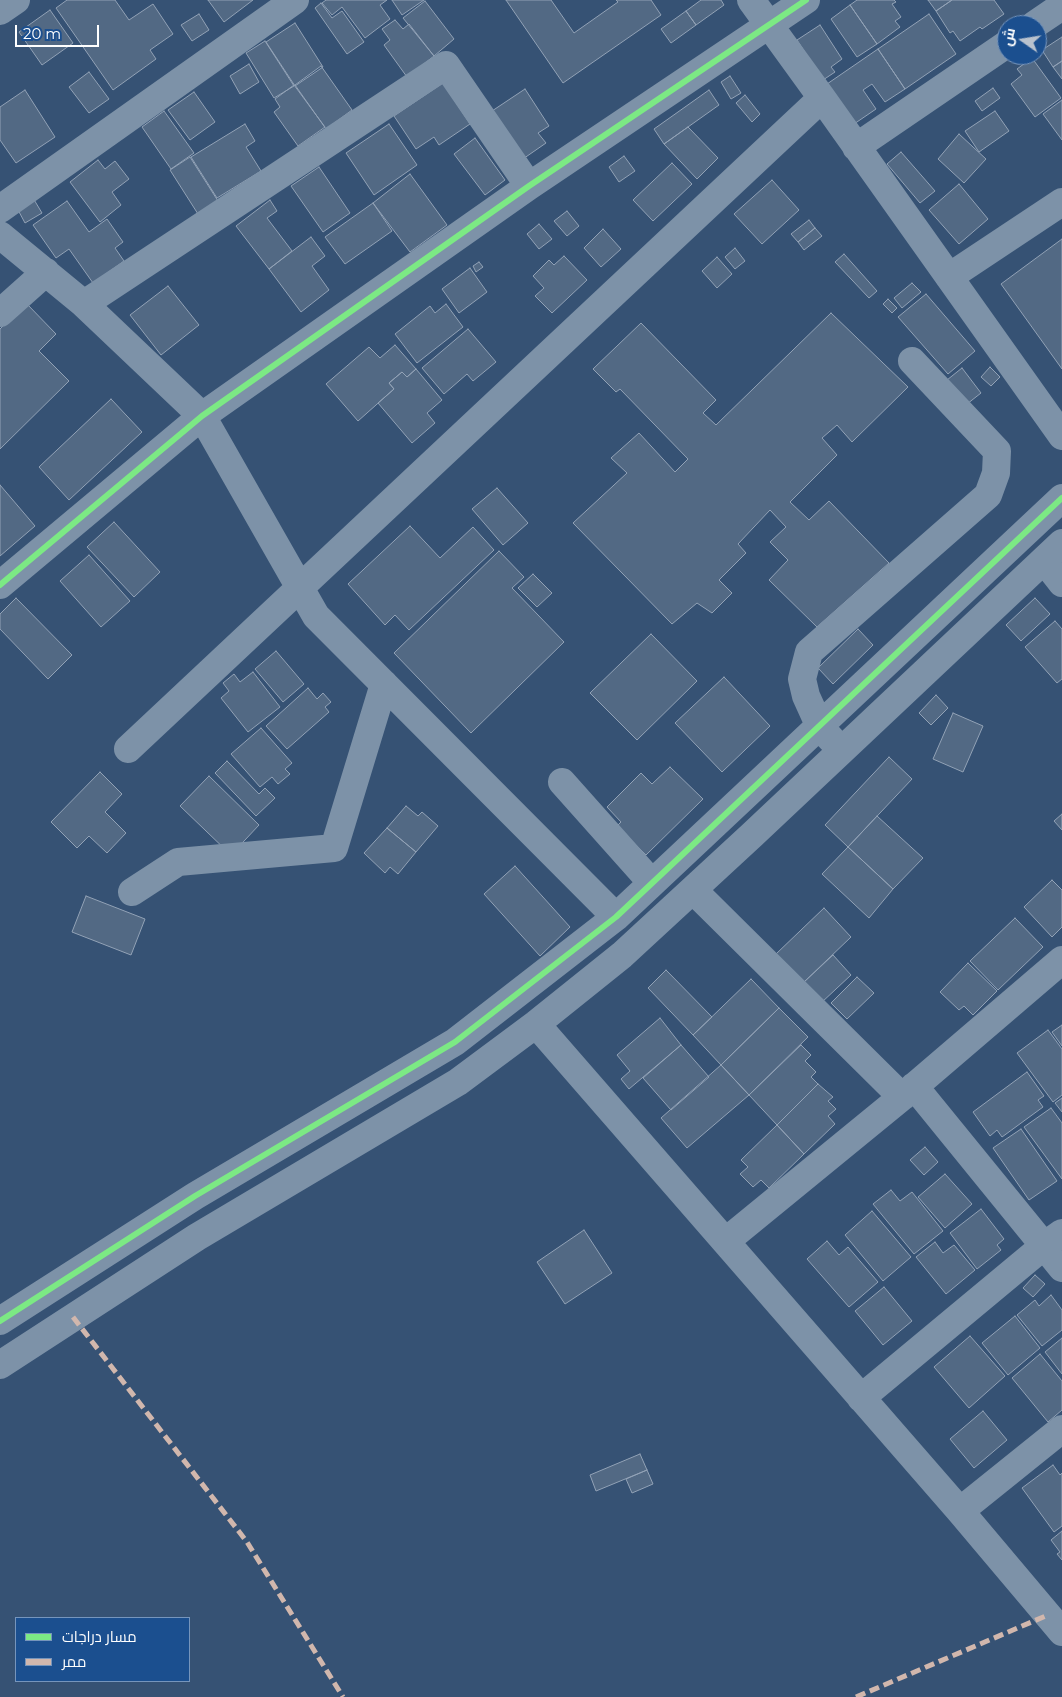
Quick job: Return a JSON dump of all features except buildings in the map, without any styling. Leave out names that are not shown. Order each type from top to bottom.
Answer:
[{"type":"street","points":[[0,11],[16,0]]},
{"type":"street","points":[[0,209],[295,0]]},
{"type":"street","points":[[751,0],[1062,436]]},
{"type":"street","points":[[0,584],[202,416],[528,186],[806,0]]},
{"type":"street","points":[[1047,16],[1062,6]]},
{"type":"street","points":[[856,147],[997,51]]},
{"type":"street","points":[[84,304],[446,65],[528,186]]},
{"type":"street","points":[[128,749],[822,98]]},
{"type":"street","points":[[949,277],[1062,202]]},
{"type":"street","points":[[0,235],[84,304],[202,416],[316,616],[616,917]]},
{"type":"street","points":[[0,313],[46,272]]},
{"type":"street","points":[[842,751],[820,727],[806,696],[802,679],[809,652],[988,495],[996,473],[997,451],[912,362]]},
{"type":"street","points":[[0,1321],[195,1196],[454,1042],[616,917],[1062,498]]},
{"type":"street","points":[[0,1364],[198,1237],[458,1082],[536,1024],[622,955],[1053,552],[1062,583]]},
{"type":"street","points":[[132,892],[178,862],[334,848],[384,684]]},
{"type":"street","points":[[562,782],[652,883]]},
{"type":"street","points":[[693,890],[908,1092],[1053,1239],[1062,1268]]},
{"type":"street","points":[[726,1241],[908,1092],[1062,960]]},
{"type":"street","points":[[536,1024],[960,1511],[1062,1632]]},
{"type":"street","points":[[861,1398],[1053,1239]]},
{"type":"street","points":[[960,1511],[1062,1429]]},
{"type":"marked path","points":[[73,1317],[247,1542],[343,1697]]},
{"type":"marked path","points":[[856,1697],[1048,1615]]},
{"type":"cycle path","points":[[0,585],[202,416],[529,186],[806,0]]},
{"type":"cycle path","points":[[0,1321],[195,1196],[455,1042],[616,917],[1062,498]]}]
